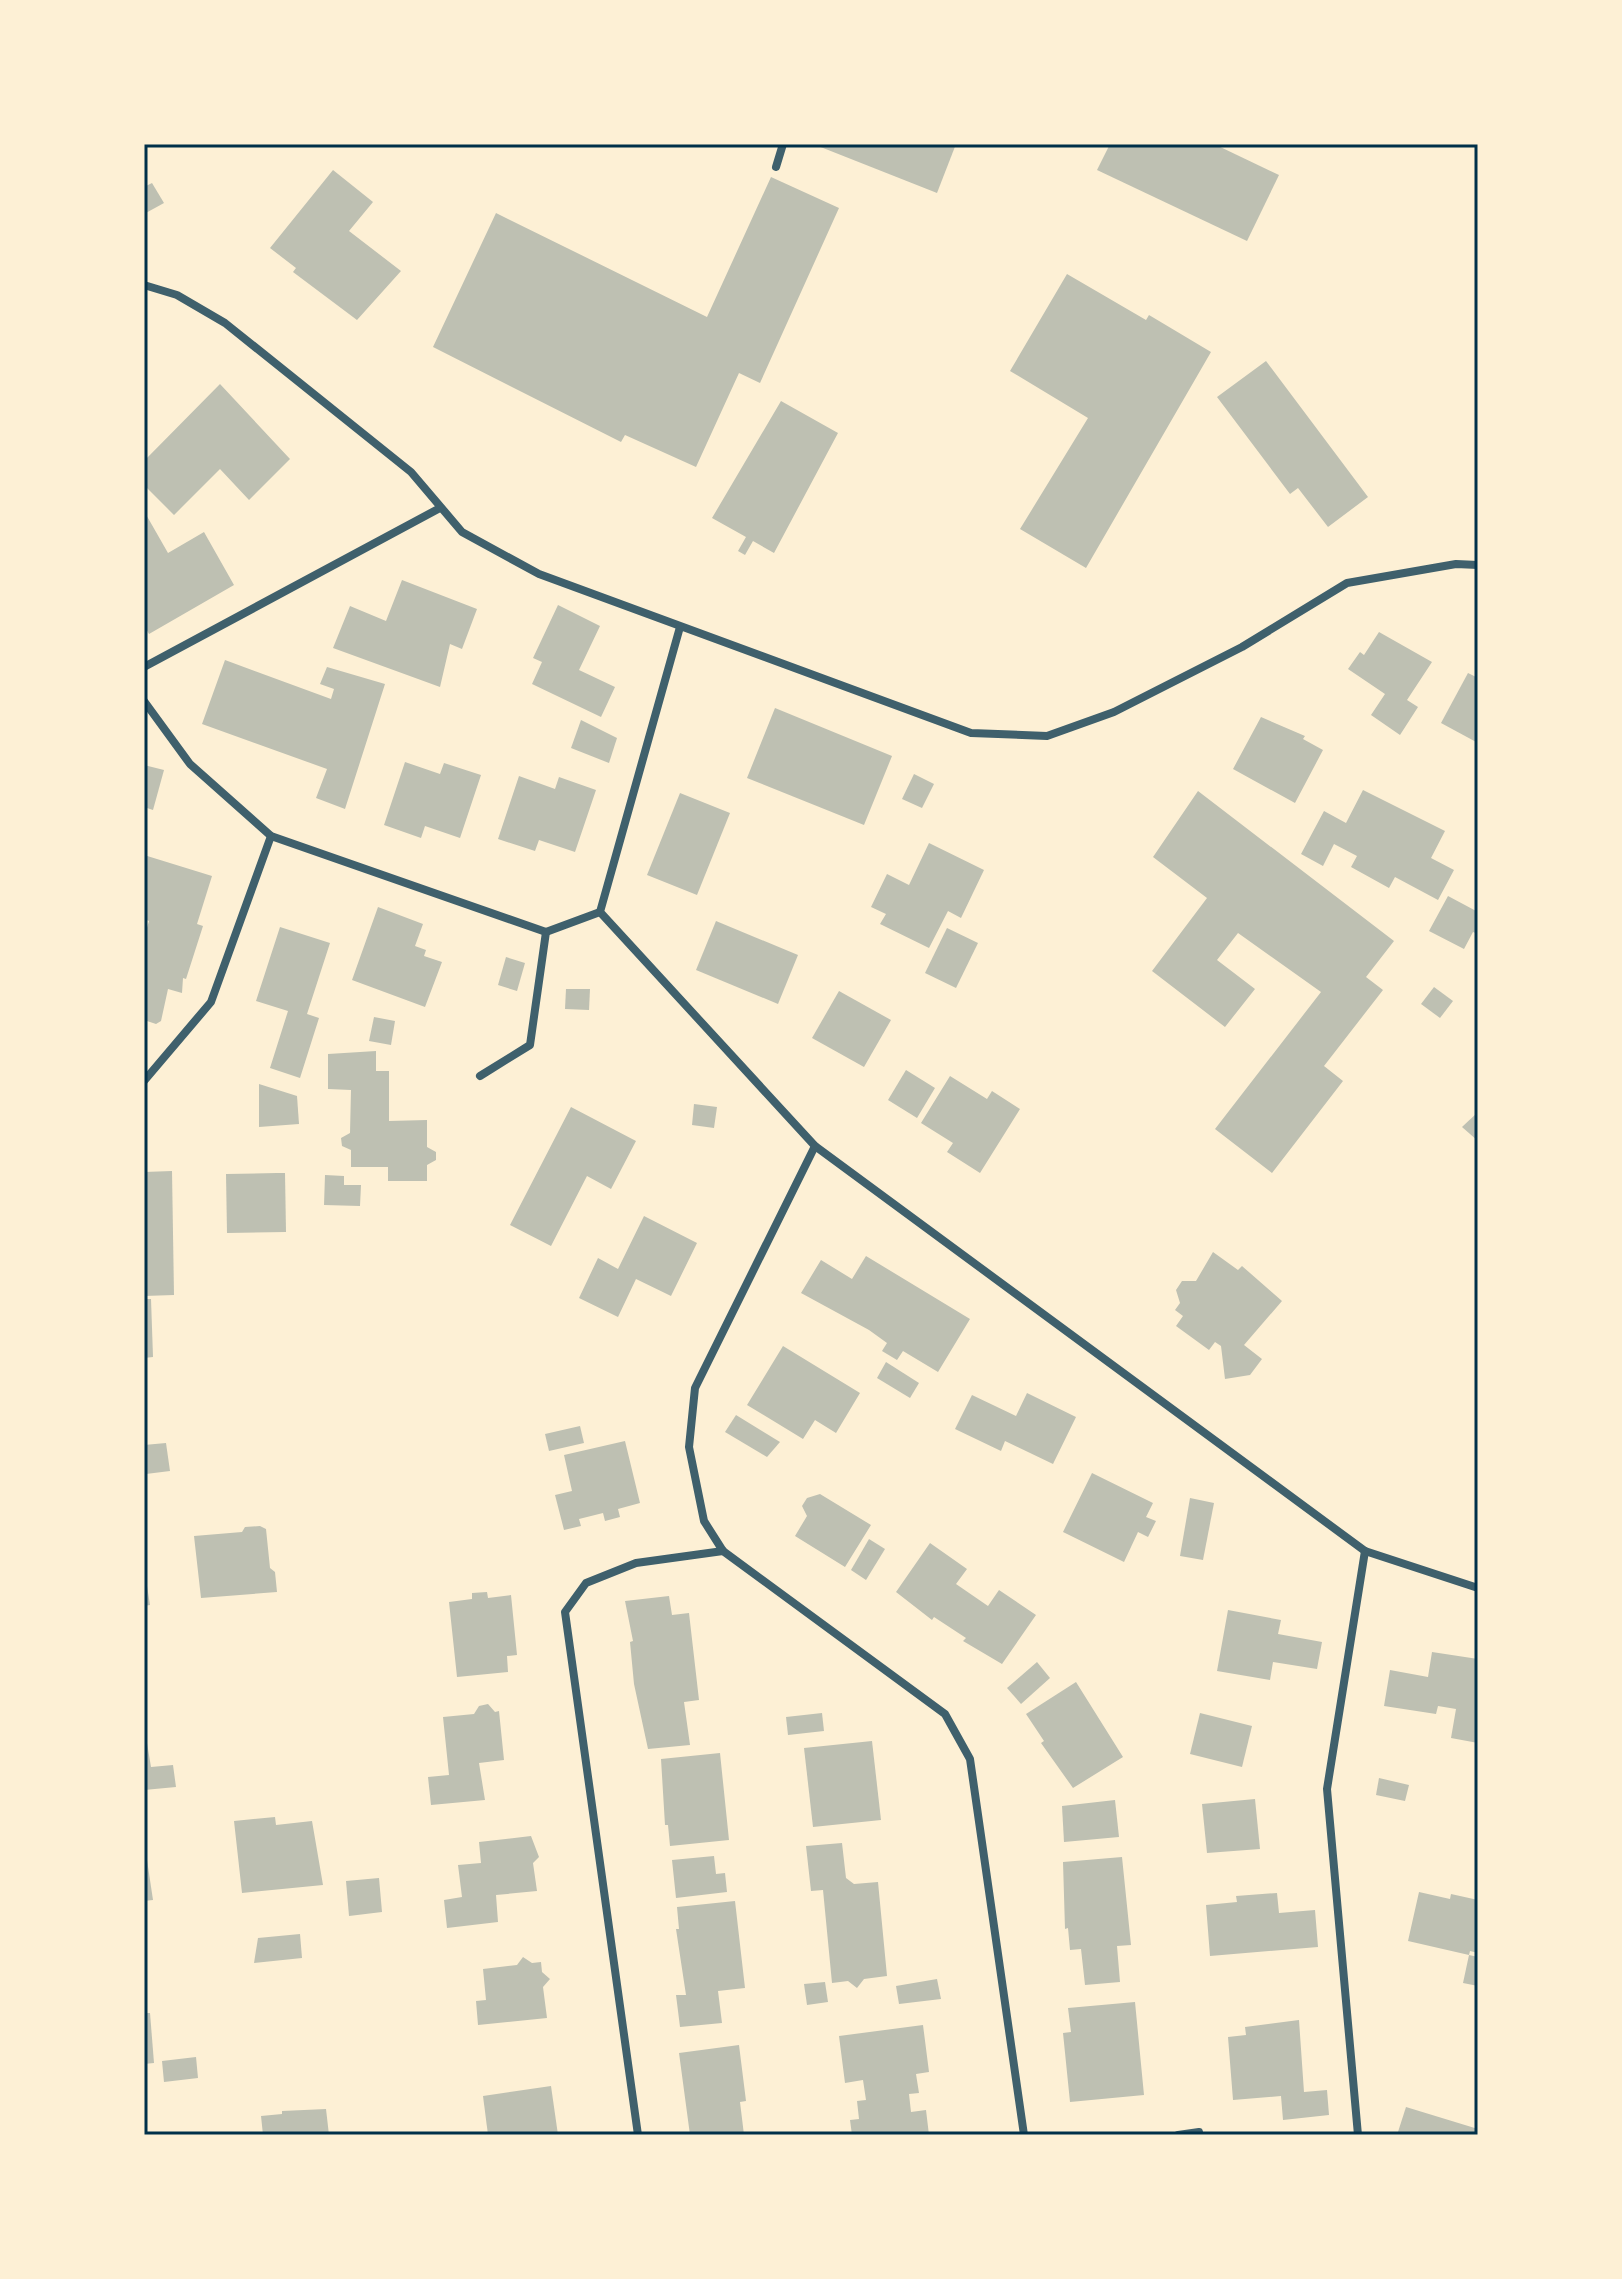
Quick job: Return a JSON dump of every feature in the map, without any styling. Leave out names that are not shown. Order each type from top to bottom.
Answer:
[{"type":"street","points":[[776,167],[783,144]]},
{"type":"street","points":[[144,285],[177,295],[225,323],[411,472],[462,532],[539,574],[971,733],[1047,736],[1114,712],[1242,647],[1347,583],[1456,564],[1478,565]]},
{"type":"street","points":[[144,667],[440,508]]},
{"type":"street","points":[[600,912],[680,627]]},
{"type":"street","points":[[144,701],[190,764],[271,836],[546,932],[600,912]]},
{"type":"street","points":[[144,1081],[148,1071],[211,1002],[271,836]]},
{"type":"street","points":[[600,912],[815,1146],[1365,1551],[1478,1588]]},
{"type":"street","points":[[480,1076],[530,1045],[546,932]]},
{"type":"street","points":[[815,1146],[695,1388],[689,1447],[704,1521],[723,1551],[945,1714],[970,1759],[1024,2135]]},
{"type":"street","points":[[638,2135],[565,1612],[586,1583],[636,1563],[723,1551]]},
{"type":"street","points":[[1358,2135],[1327,1789],[1365,1551]]},
{"type":"street","points":[[1178,2135],[1199,2132]]},
{"type":"building","points":[[813,144],[956,144],[937,193]]},
{"type":"building","points":[[1110,144],[1214,144],[1279,175],[1247,241],[1097,170]]},
{"type":"building","points":[[333,170],[373,202],[349,231],[401,271],[357,320],[293,272],[296,268],[270,248]]},
{"type":"building","points":[[771,177],[839,208],[760,383],[739,373],[696,467],[625,435],[621,442],[433,347],[496,213],[707,317]]},
{"type":"building","points":[[152,183],[164,203],[144,214],[144,187]]},
{"type":"building","points":[[1067,274],[1146,320],[1149,315],[1211,352],[1086,568],[1020,529],[1088,418],[1010,371]]},
{"type":"building","points":[[1266,361],[1368,497],[1328,527],[1298,488],[1290,494],[1217,397]]},
{"type":"building","points":[[220,384],[290,459],[249,500],[220,469],[174,515],[146,487],[144,489],[144,461]]},
{"type":"building","points":[[781,401],[838,433],[774,553],[753,541],[745,555],[738,551],[746,537],[712,518]]},
{"type":"building","points":[[144,511],[168,553],[204,532],[234,585],[149,634],[144,625]]},
{"type":"building","points":[[402,580],[477,609],[462,649],[450,644],[440,687],[333,648],[350,606],[386,621]]},
{"type":"building","points":[[558,605],[600,626],[579,670],[615,687],[601,717],[532,684],[542,662],[533,658]]},
{"type":"building","points":[[1379,632],[1432,662],[1407,700],[1418,707],[1400,735],[1371,715],[1385,694],[1348,669],[1360,652],[1364,655]]},
{"type":"building","points":[[225,660],[331,699],[334,689],[320,684],[327,667],[385,684],[345,809],[316,798],[327,769],[202,724]]},
{"type":"building","points":[[1468,673],[1478,678],[1478,743],[1441,723]]},
{"type":"building","points":[[775,708],[892,756],[864,825],[747,778]]},
{"type":"building","points":[[1261,717],[1305,736],[1303,739],[1323,750],[1295,803],[1233,769]]},
{"type":"building","points":[[581,720],[617,738],[609,763],[571,748]]},
{"type":"building","points":[[405,762],[440,774],[444,763],[481,775],[460,838],[425,826],[421,838],[384,825]]},
{"type":"building","points":[[144,765],[164,770],[153,810],[144,807]]},
{"type":"building","points":[[914,774],[934,784],[922,808],[902,799]]},
{"type":"building","points":[[519,776],[555,789],[559,777],[596,790],[575,852],[539,840],[535,851],[498,839]]},
{"type":"building","points":[[1363,790],[1445,831],[1431,858],[1454,870],[1438,900],[1395,877],[1389,888],[1351,867],[1357,856],[1334,844],[1323,866],[1301,854],[1324,811],[1346,823]]},
{"type":"building","points":[[1198,791],[1394,941],[1366,977],[1383,990],[1324,1066],[1343,1081],[1272,1173],[1215,1129],[1321,992],[1238,933],[1217,960],[1255,989],[1225,1027],[1152,971],[1207,898],[1153,857]]},
{"type":"building","points":[[680,793],[730,813],[697,895],[647,875]]},
{"type":"building","points":[[929,843],[984,870],[961,918],[948,911],[929,948],[880,924],[886,914],[871,907],[887,874],[909,885]]},
{"type":"building","points":[[144,855],[212,876],[197,924],[203,926],[186,979],[183,978],[182,993],[168,989],[161,1021],[156,1024],[144,1020],[144,938],[149,921],[144,919]]},
{"type":"building","points":[[1448,896],[1478,912],[1478,934],[1473,932],[1464,949],[1429,931]]},
{"type":"building","points":[[378,907],[423,924],[415,946],[426,950],[424,956],[442,962],[425,1007],[352,980]]},
{"type":"building","points":[[716,921],[798,955],[778,1004],[696,970]]},
{"type":"building","points":[[280,927],[330,943],[307,1014],[319,1018],[300,1078],[270,1068],[288,1011],[256,1001]]},
{"type":"building","points":[[947,928],[978,943],[956,988],[925,973]]},
{"type":"building","points":[[506,957],[525,963],[517,991],[498,985]]},
{"type":"building","points":[[1434,987],[1453,1001],[1440,1018],[1421,1004]]},
{"type":"building","points":[[566,989],[590,989],[589,1010],[565,1009]]},
{"type":"building","points":[[839,991],[891,1020],[864,1067],[812,1038]]},
{"type":"building","points":[[374,1017],[395,1021],[391,1045],[369,1041]]},
{"type":"building","points":[[376,1051],[376,1071],[389,1071],[389,1121],[427,1120],[427,1147],[436,1152],[436,1160],[427,1165],[427,1181],[388,1181],[388,1167],[351,1167],[351,1150],[342,1146],[341,1138],[350,1133],[351,1090],[328,1089],[328,1054]]},
{"type":"building","points":[[906,1070],[935,1088],[917,1118],[888,1100]]},
{"type":"building","points":[[950,1076],[987,1099],[992,1091],[1020,1109],[980,1173],[947,1152],[953,1143],[921,1123]]},
{"type":"building","points":[[259,1084],[297,1096],[299,1124],[259,1127]]},
{"type":"building","points":[[694,1104],[717,1107],[714,1128],[692,1125]]},
{"type":"building","points":[[571,1107],[636,1141],[611,1189],[587,1176],[551,1246],[510,1225]]},
{"type":"building","points":[[1478,1112],[1478,1141],[1462,1127]]},
{"type":"building","points":[[172,1171],[174,1295],[144,1296],[144,1172]]},
{"type":"building","points":[[285,1173],[286,1232],[227,1233],[226,1174]]},
{"type":"building","points":[[325,1175],[344,1176],[344,1185],[361,1185],[360,1206],[324,1205]]},
{"type":"building","points":[[644,1216],[697,1243],[671,1296],[636,1279],[618,1317],[579,1298],[598,1258],[618,1269]]},
{"type":"building","points":[[1213,1252],[1238,1270],[1242,1266],[1282,1301],[1244,1345],[1262,1359],[1250,1375],[1225,1379],[1221,1346],[1215,1342],[1209,1350],[1176,1326],[1183,1316],[1175,1310],[1180,1303],[1176,1290],[1182,1281],[1196,1281]]},
{"type":"building","points":[[866,1256],[970,1319],[938,1372],[903,1351],[897,1360],[882,1351],[887,1343],[869,1330],[801,1293],[821,1260],[852,1279]]},
{"type":"building","points":[[144,1299],[151,1299],[153,1357],[144,1358]]},
{"type":"building","points":[[783,1346],[860,1393],[836,1433],[815,1420],[803,1439],[747,1405]]},
{"type":"building","points":[[886,1362],[919,1383],[910,1398],[877,1378]]},
{"type":"building","points":[[1027,1393],[1076,1417],[1053,1464],[1005,1441],[1001,1451],[955,1429],[972,1395],[1016,1416]]},
{"type":"building","points":[[736,1415],[780,1442],[767,1457],[725,1432]]},
{"type":"building","points":[[580,1426],[584,1443],[549,1451],[545,1434]]},
{"type":"building","points":[[625,1441],[640,1503],[618,1509],[620,1517],[605,1521],[603,1513],[579,1519],[581,1526],[564,1530],[555,1495],[572,1491],[564,1455]]},
{"type":"building","points":[[166,1443],[170,1471],[146,1474],[144,1445]]},
{"type":"building","points":[[1092,1473],[1153,1503],[1146,1517],[1156,1521],[1148,1537],[1138,1532],[1124,1562],[1063,1532]]},
{"type":"building","points":[[820,1494],[871,1525],[845,1567],[795,1536],[807,1516],[802,1506],[807,1498]]},
{"type":"building","points":[[1190,1498],[1214,1503],[1203,1560],[1180,1556]]},
{"type":"building","points":[[260,1526],[266,1529],[270,1568],[275,1572],[277,1592],[201,1598],[194,1536],[242,1532],[245,1527]]},
{"type":"building","points":[[869,1539],[885,1549],[866,1580],[851,1570]]},
{"type":"building","points":[[930,1543],[967,1569],[956,1584],[988,1606],[999,1590],[1036,1615],[1002,1664],[963,1641],[966,1638],[934,1617],[932,1620],[896,1592]]},
{"type":"building","points":[[144,1567],[150,1605],[144,1606]]},
{"type":"building","points":[[487,1592],[488,1598],[511,1595],[517,1655],[507,1656],[508,1672],[457,1677],[449,1602],[472,1599],[472,1593]]},
{"type":"building","points":[[669,1596],[672,1615],[689,1613],[699,1700],[684,1702],[690,1745],[648,1749],[634,1684],[630,1642],[633,1641],[625,1601]]},
{"type":"building","points":[[1228,1610],[1281,1620],[1278,1634],[1322,1642],[1317,1669],[1273,1662],[1270,1680],[1217,1671]]},
{"type":"building","points":[[1432,1652],[1478,1659],[1478,1743],[1451,1738],[1456,1709],[1438,1706],[1436,1714],[1384,1706],[1390,1670],[1428,1677]]},
{"type":"building","points":[[1037,1662],[1050,1678],[1021,1704],[1007,1688]]},
{"type":"building","points":[[1076,1682],[1123,1757],[1073,1788],[1041,1743],[1044,1741],[1026,1714]]},
{"type":"building","points":[[488,1704],[495,1712],[499,1711],[504,1760],[479,1763],[485,1800],[431,1805],[428,1777],[449,1775],[443,1717],[474,1714],[479,1706]]},
{"type":"building","points":[[822,1713],[824,1731],[788,1735],[786,1717]]},
{"type":"building","points":[[1200,1713],[1252,1726],[1242,1767],[1190,1754]]},
{"type":"building","points":[[144,1725],[151,1767],[173,1765],[176,1787],[144,1790]]},
{"type":"building","points":[[872,1741],[881,1820],[813,1827],[804,1748]]},
{"type":"building","points":[[720,1753],[729,1840],[670,1846],[668,1825],[665,1825],[661,1759]]},
{"type":"building","points":[[1379,1778],[1409,1785],[1405,1801],[1376,1795]]},
{"type":"building","points":[[1255,1799],[1260,1849],[1207,1853],[1202,1804]]},
{"type":"building","points":[[1115,1800],[1119,1837],[1064,1842],[1062,1806]]},
{"type":"building","points":[[275,1817],[276,1825],[312,1821],[323,1885],[242,1893],[234,1821]]},
{"type":"building","points":[[531,1836],[539,1857],[533,1863],[537,1891],[496,1895],[498,1922],[447,1928],[444,1900],[462,1897],[458,1865],[481,1863],[479,1842]]},
{"type":"building","points":[[144,1840],[153,1900],[144,1901]]},
{"type":"building","points":[[842,1843],[846,1878],[854,1884],[878,1882],[887,1976],[864,1979],[857,1988],[848,1981],[832,1983],[823,1890],[811,1891],[806,1846]]},
{"type":"building","points":[[714,1856],[716,1874],[725,1873],[727,1892],[676,1898],[672,1860]]},
{"type":"building","points":[[1122,1857],[1131,1945],[1117,1946],[1120,1982],[1085,1985],[1081,1949],[1070,1950],[1068,1928],[1065,1929],[1063,1862]]},
{"type":"building","points":[[379,1878],[382,1912],[349,1916],[346,1881]]},
{"type":"building","points":[[1419,1892],[1450,1899],[1451,1894],[1478,1900],[1478,1953],[1470,1951],[1469,1955],[1408,1941]]},
{"type":"building","points":[[1277,1893],[1279,1913],[1315,1910],[1318,1947],[1210,1956],[1206,1905],[1237,1902],[1236,1896]]},
{"type":"building","points":[[735,1901],[745,1988],[718,1991],[722,2023],[680,2027],[676,1995],[686,1995],[676,1929],[679,1929],[677,1907]]},
{"type":"building","points":[[300,1934],[302,1958],[254,1963],[258,1938]]},
{"type":"building","points":[[1469,1955],[1478,1957],[1478,1986],[1463,1983]]},
{"type":"building","points":[[523,1957],[532,1963],[541,1962],[542,1972],[550,1979],[543,1987],[547,2018],[478,2025],[476,2001],[486,2000],[483,1969],[517,1965]]},
{"type":"building","points":[[937,1979],[941,1999],[899,2004],[896,1986]]},
{"type":"building","points":[[825,1982],[828,2002],[807,2005],[804,1984]]},
{"type":"building","points":[[1135,2002],[1144,2095],[1070,2102],[1063,2033],[1071,2032],[1068,2008]]},
{"type":"building","points":[[144,2013],[150,2013],[154,2063],[144,2064]]},
{"type":"building","points":[[1299,2020],[1304,2092],[1327,2090],[1329,2115],[1283,2120],[1281,2096],[1233,2100],[1228,2037],[1246,2035],[1245,2027]]},
{"type":"building","points":[[923,2025],[929,2072],[916,2074],[919,2093],[909,2094],[911,2112],[926,2110],[929,2135],[852,2135],[850,2120],[859,2119],[857,2101],[866,2100],[863,2080],[845,2083],[839,2036]]},
{"type":"building","points":[[739,2045],[746,2101],[740,2102],[744,2135],[690,2135],[679,2053]]},
{"type":"building","points":[[196,2057],[198,2078],[164,2082],[162,2061]]},
{"type":"building","points":[[551,2086],[558,2135],[488,2135],[483,2096]]},
{"type":"building","points":[[1406,2107],[1478,2129],[1478,2135],[1397,2135]]},
{"type":"building","points":[[326,2109],[329,2135],[263,2135],[261,2116],[282,2114],[282,2111]]}]
